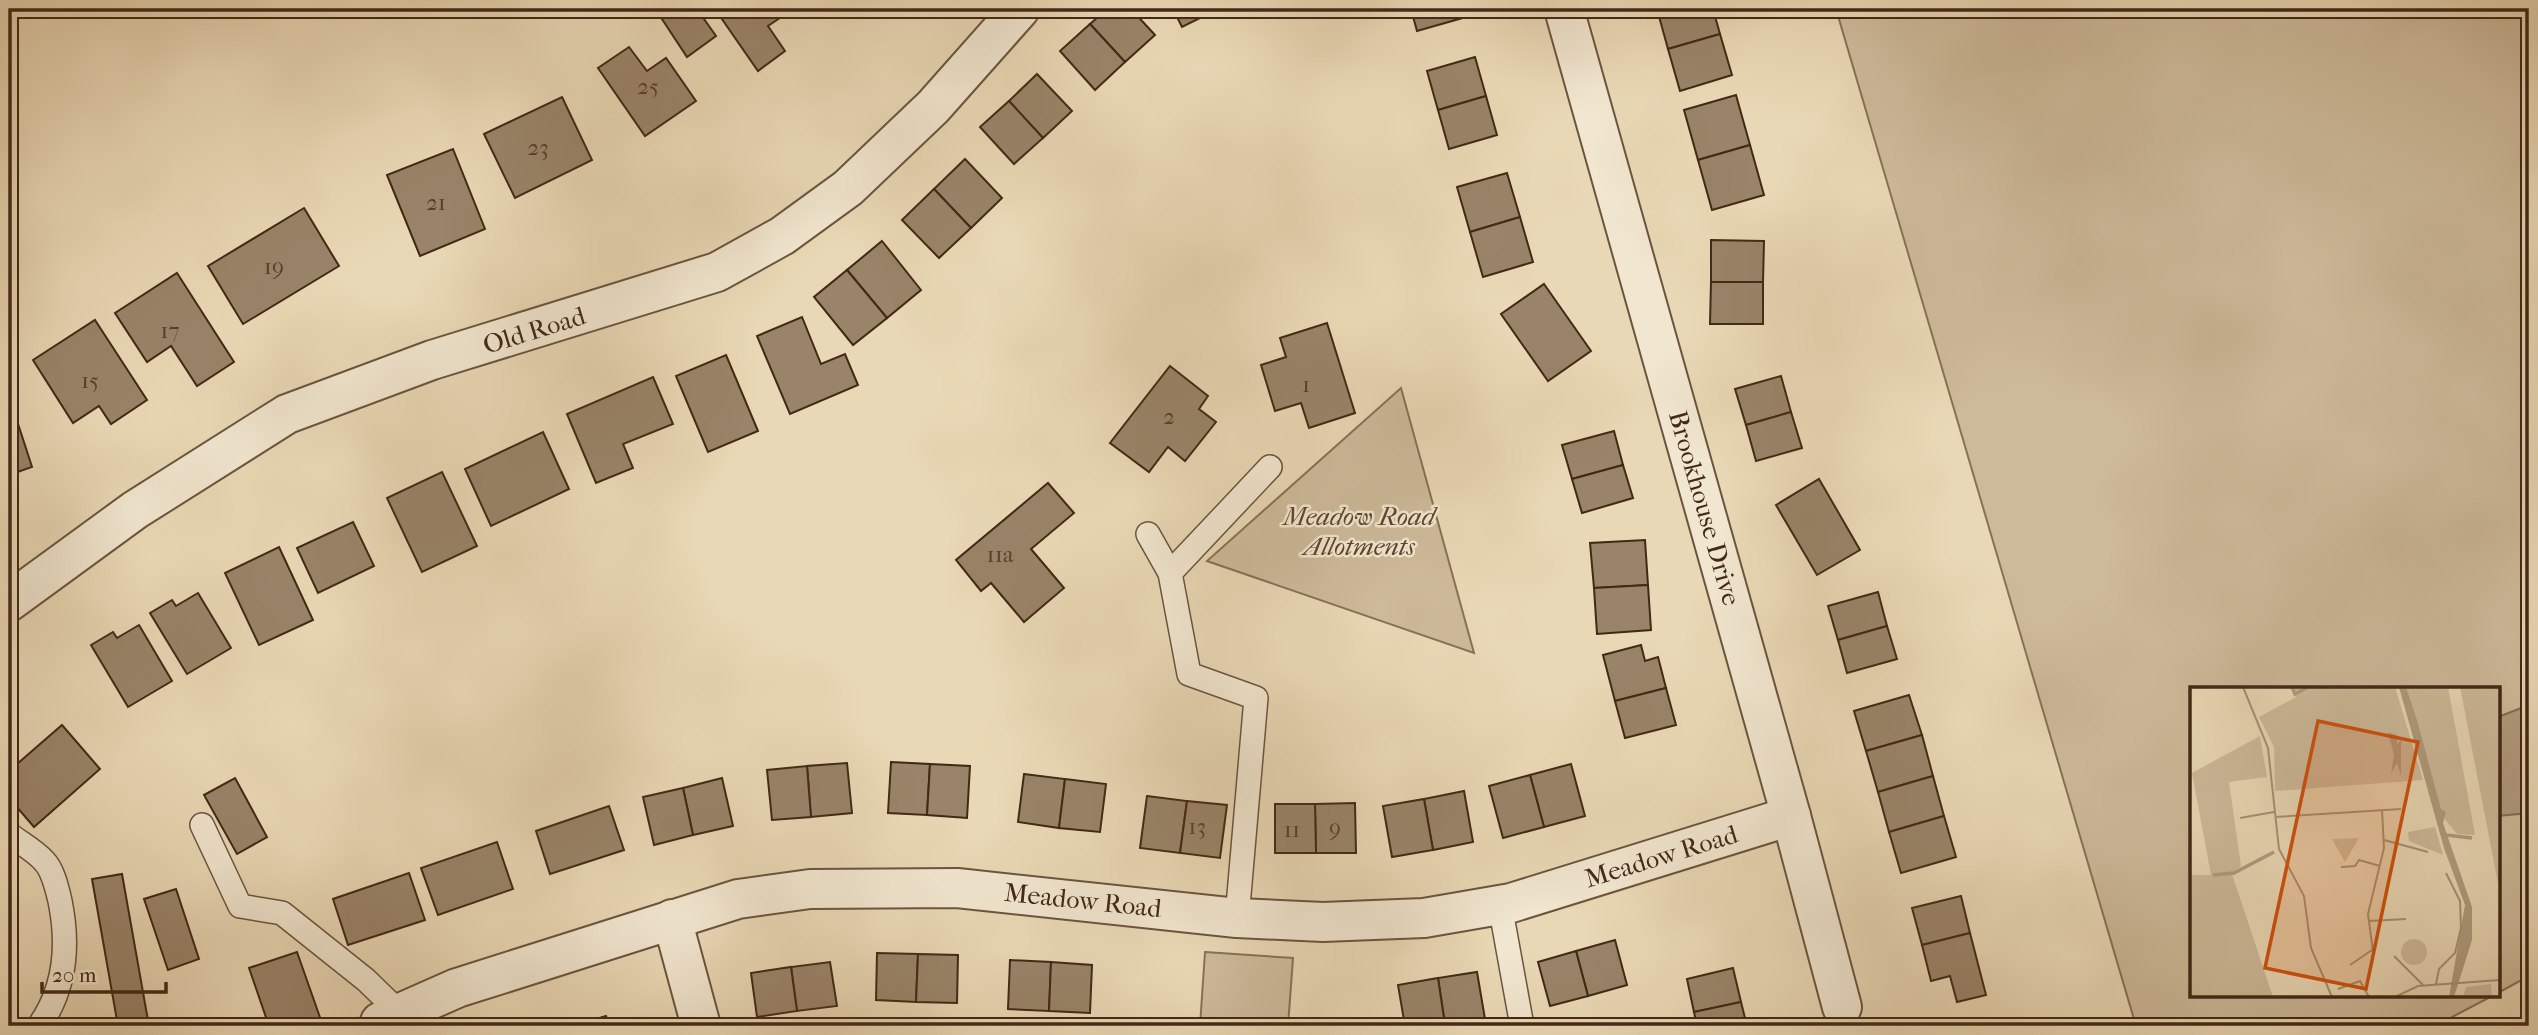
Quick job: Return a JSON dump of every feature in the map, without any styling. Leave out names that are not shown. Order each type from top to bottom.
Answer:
[{"type":"street","name":"Old Road","points":[[9,602],[135,510],[287,414],[432,360],[717,272],[782,236],[848,188],[933,107],[1020,9]]},
{"type":"street","name":"Brookhouse Drive","points":[[1564,9],[1791,816],[1842,1007]]},
{"type":"street","name":"Meadow Road","points":[[390,1017],[457,988],[738,899],[810,889],[878,886],[957,888],[1237,918],[1322,922],[1411,918],[1500,905],[1791,816]]},
{"type":"street","points":[[671,919],[701,1026]]},
{"type":"lane","points":[[1170,573],[1270,467]]},
{"type":"lane","points":[[1148,534],[1170,573],[1189,674],[1256,698],[1237,918]]},
{"type":"lane","points":[[202,825],[240,906],[282,914],[366,980],[390,1017]]},
{"type":"lane","points":[[9,834],[45,862],[57,886],[66,931],[65,963],[50,1011],[39,1026]]},
{"type":"lane","points":[[1500,905],[1522,1026]]},
{"type":"green space","points":[[1836,9],[2529,9],[2529,976],[2500,992],[2500,687],[2190,687],[2190,996],[2492,996],[2435,1026],[2136,1026]]},
{"type":"green space","name":"Meadow Road Allotments","points":[[1401,388],[1474,653],[1207,561]]},
{"type":"green space","points":[[1205,952],[1293,958],[1288,1026],[1200,1026]]},
{"type":"shaded area","points":[[2529,705],[2529,813],[2500,816],[2500,716]]},
{"type":"building","points":[[671,9],[697,9],[716,36],[687,57],[660,16]]},
{"type":"building","points":[[715,9],[793,9],[768,26],[785,51],[758,71]]},
{"type":"building","points":[[1107,9],[1131,9],[1155,35],[1125,62],[1090,24]]},
{"type":"building","points":[[1173,9],[1218,9],[1182,27]]},
{"type":"building","points":[[1411,9],[1463,9],[1466,17],[1417,31]]},
{"type":"building","points":[[1657,9],[1713,9],[1720,34],[1668,49]]},
{"type":"building","points":[[1090,24],[1125,62],[1095,90],[1060,51]]},
{"type":"building","points":[[1720,34],[1732,75],[1680,91],[1668,49]]},
{"type":"building","points":[[629,47],[647,71],[666,58],[696,101],[645,136],[598,68]]},
{"type":"building","points":[[1475,57],[1486,96],[1438,110],[1427,71]]},
{"type":"building","points":[[1037,74],[1072,111],[1043,138],[1009,101]]},
{"type":"building","points":[[1736,95],[1750,145],[1698,160],[1684,110]]},
{"type":"building","points":[[1486,96],[1497,135],[1449,149],[1438,110]]},
{"type":"building","points":[[562,97],[592,160],[515,198],[484,134]]},
{"type":"building","points":[[1009,101],[1043,138],[1014,164],[980,127]]},
{"type":"building","points":[[1750,145],[1764,195],[1712,210],[1698,160]]},
{"type":"building","points":[[453,149],[485,229],[420,256],[387,175]]},
{"type":"building","points":[[965,159],[1002,198],[971,228],[934,189]]},
{"type":"building","points":[[1507,173],[1520,217],[1470,232],[1457,187]]},
{"type":"building","points":[[934,189],[971,228],[939,258],[902,220]]},
{"type":"building","points":[[304,208],[339,266],[243,324],[208,266]]},
{"type":"building","points":[[1520,217],[1533,262],[1483,277],[1470,232]]},
{"type":"building","points":[[1711,240],[1764,241],[1763,282],[1711,282]]},
{"type":"building","points":[[882,241],[921,290],[887,318],[847,270]]},
{"type":"building","points":[[847,270],[887,318],[853,345],[814,297]]},
{"type":"building","points":[[177,273],[234,362],[197,386],[171,346],[147,362],[115,313]]},
{"type":"building","points":[[1711,282],[1763,282],[1763,324],[1710,324]]},
{"type":"building","points":[[1544,284],[1591,351],[1548,381],[1501,314]]},
{"type":"building","points":[[802,317],[821,364],[845,354],[858,385],[790,414],[757,336]]},
{"type":"building","points":[[95,320],[147,400],[111,424],[99,406],[73,423],[33,360]]},
{"type":"building","points":[[1327,323],[1355,413],[1309,428],[1301,403],[1275,411],[1261,365],[1286,357],[1280,338]]},
{"type":"building","points":[[726,355],[758,431],[708,452],[676,376]]},
{"type":"building","points":[[1170,366],[1208,396],[1199,409],[1216,422],[1185,461],[1168,447],[1149,472],[1110,443]]},
{"type":"building","points":[[1781,376],[1791,412],[1746,425],[1735,389]]},
{"type":"building","points":[[653,377],[673,424],[623,444],[633,468],[596,483],[567,414]]},
{"type":"building","points":[[9,396],[32,467],[9,475]]},
{"type":"building","points":[[1791,412],[1802,448],[1756,461],[1746,425]]},
{"type":"building","points":[[1614,431],[1623,465],[1572,479],[1562,445]]},
{"type":"building","points":[[543,432],[569,489],[491,526],[465,469]]},
{"type":"building","points":[[1623,465],[1633,498],[1582,513],[1572,479]]},
{"type":"building","points":[[442,472],[477,546],[422,572],[387,498]]},
{"type":"building","points":[[1819,479],[1860,550],[1817,575],[1776,505]]},
{"type":"building","points":[[1048,483],[1074,513],[1031,549],[1064,588],[1024,622],[991,583],[981,591],[956,560]]},
{"type":"building","points":[[353,522],[374,566],[318,593],[297,548]]},
{"type":"building","points":[[1645,540],[1648,585],[1594,588],[1590,543]]},
{"type":"building","points":[[279,547],[313,620],[259,645],[225,573]]},
{"type":"building","points":[[1648,585],[1651,630],[1597,634],[1594,588]]},
{"type":"building","points":[[1878,592],[1887,626],[1838,640],[1828,606]]},
{"type":"building","points":[[198,593],[231,648],[187,674],[150,613],[172,600],[176,606]]},
{"type":"building","points":[[139,625],[172,681],[128,707],[91,645],[113,632],[117,638]]},
{"type":"building","points":[[1887,626],[1897,659],[1847,673],[1838,640]]},
{"type":"building","points":[[1641,645],[1645,661],[1658,657],[1666,688],[1615,701],[1603,655]]},
{"type":"building","points":[[1666,688],[1676,725],[1625,738],[1615,701]]},
{"type":"building","points":[[1909,695],[1922,735],[1866,751],[1854,711]]},
{"type":"building","points":[[62,725],[100,769],[34,827],[9,798],[9,771]]},
{"type":"building","points":[[1922,735],[1933,776],[1878,792],[1866,751]]},
{"type":"building","points":[[891,762],[930,764],[927,815],[888,813]]},
{"type":"building","points":[[847,763],[852,813],[811,817],[807,766]]},
{"type":"building","points":[[930,764],[970,766],[967,818],[927,815]]},
{"type":"building","points":[[1571,764],[1585,816],[1544,827],[1530,775]]},
{"type":"building","points":[[807,766],[811,817],[772,820],[767,770]]},
{"type":"building","points":[[1024,774],[1065,779],[1059,828],[1018,822]]},
{"type":"building","points":[[1530,775],[1544,827],[1503,838],[1489,786]]},
{"type":"building","points":[[1933,776],[1944,816],[1889,832],[1878,792]]},
{"type":"building","points":[[235,778],[267,837],[237,854],[204,795]]},
{"type":"building","points":[[722,778],[733,826],[693,835],[683,788]]},
{"type":"building","points":[[1065,779],[1106,784],[1100,832],[1059,828]]},
{"type":"building","points":[[683,788],[693,835],[654,845],[643,797]]},
{"type":"building","points":[[1464,791],[1473,842],[1433,850],[1424,799]]},
{"type":"building","points":[[1147,796],[1187,801],[1180,853],[1140,848]]},
{"type":"building","points":[[1424,799],[1433,850],[1392,857],[1383,806]]},
{"type":"building","points":[[1187,801],[1227,805],[1220,858],[1180,853]]},
{"type":"building","points":[[1355,803],[1356,853],[1316,853],[1315,804]]},
{"type":"building","points":[[1275,804],[1315,804],[1316,853],[1275,853]]},
{"type":"building","points":[[609,806],[624,850],[550,874],[536,831]]},
{"type":"building","points":[[1944,816],[1956,857],[1901,873],[1889,832]]},
{"type":"building","points":[[497,842],[513,889],[438,915],[421,868]]},
{"type":"building","points":[[409,873],[425,920],[348,945],[333,899]]},
{"type":"building","points":[[122,874],[149,1026],[118,1026],[92,879]]},
{"type":"building","points":[[176,889],[199,959],[168,970],[144,899]]},
{"type":"building","points":[[1961,896],[1970,933],[1922,945],[1912,908]]},
{"type":"building","points":[[1970,933],[1986,995],[1957,1002],[1950,976],[1931,981],[1922,945]]},
{"type":"building","points":[[1615,940],[1627,985],[1588,996],[1576,951]]},
{"type":"building","points":[[1576,951],[1588,996],[1550,1006],[1538,962]]},
{"type":"building","points":[[297,952],[323,1026],[269,1026],[249,968]]},
{"type":"building","points":[[877,953],[918,954],[916,1002],[876,1000]]},
{"type":"building","points":[[918,954],[958,955],[957,1003],[916,1002]]},
{"type":"building","points":[[1010,960],[1051,962],[1049,1011],[1008,1009]]},
{"type":"building","points":[[830,962],[837,1006],[797,1011],[791,967]]},
{"type":"building","points":[[1051,962],[1092,965],[1090,1013],[1049,1011]]},
{"type":"building","points":[[791,967],[797,1011],[757,1017],[751,973]]},
{"type":"building","points":[[1733,968],[1741,1002],[1694,1012],[1687,979]]},
{"type":"building","points":[[1477,972],[1485,1019],[1445,1025],[1438,978]]},
{"type":"building","points":[[1438,978],[1445,1025],[1405,1026],[1398,985]]},
{"type":"building","points":[[1741,1002],[1747,1026],[1697,1026],[1694,1012]]},
{"type":"building","points":[[606,1016],[610,1026],[572,1026]]}]
